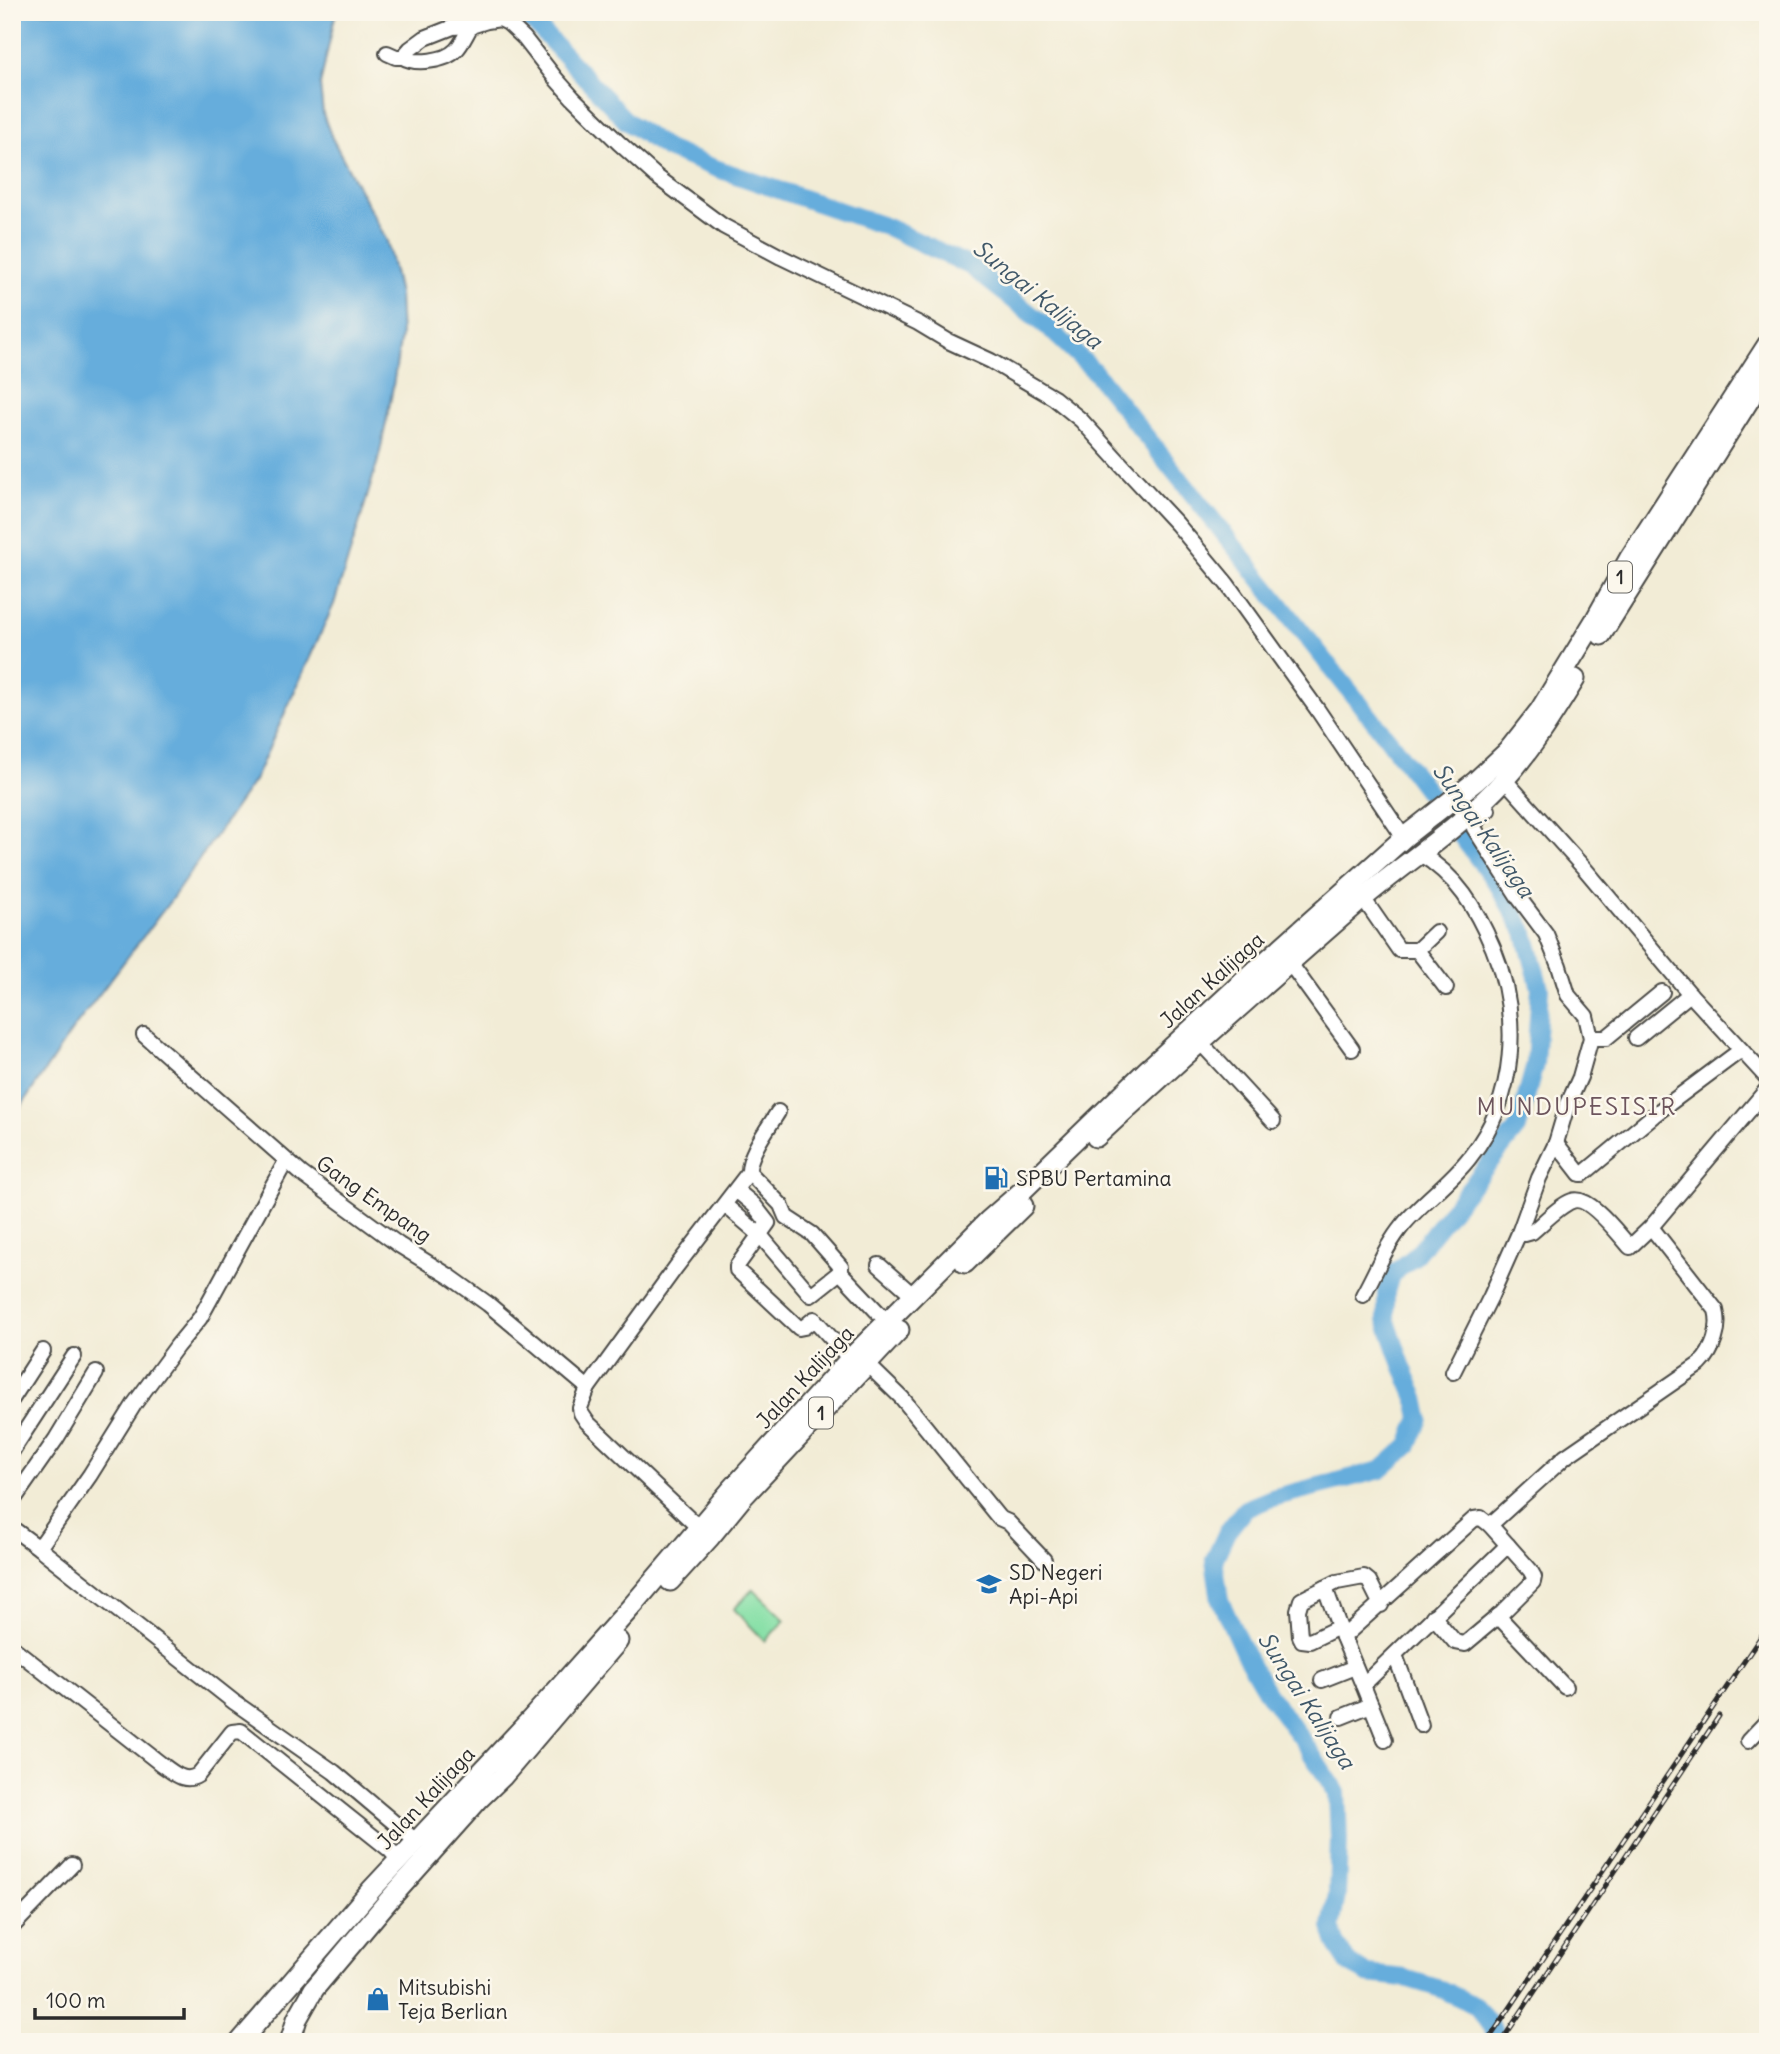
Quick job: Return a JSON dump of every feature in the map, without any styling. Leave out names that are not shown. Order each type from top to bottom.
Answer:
[{"type":"highway","name":"Jalan Kalijaga","points":[[290,2042],[297,2019],[314,1989],[388,1901],[502,1777],[710,1537],[888,1323],[988,1221],[1020,1194],[1155,1062],[1406,837],[1493,766],[1540,710],[1629,559],[1768,344]]},
{"type":"highway","name":"1","points":[[1476,807],[1504,779],[1552,717],[1646,562],[1768,370]]},
{"type":"highway","name":"Jalan Kalijaga","points":[[240,2042],[372,1889],[633,1605],[699,1528],[858,1361],[1289,962],[1476,807]]},
{"type":"highway","points":[[372,1889],[388,1901]]},
{"type":"street","points":[[403,57],[410,48],[425,38],[453,27],[500,19],[508,23],[524,38],[573,98],[619,143],[657,177],[723,226],[918,323],[1021,377],[1054,398],[1081,420],[1177,524],[1227,584],[1406,837]]},
{"type":"street","points":[[387,53],[411,62],[452,54],[471,26]]},
{"type":"street","points":[[1504,779],[1584,868],[1690,994],[1768,1079]]},
{"type":"street","points":[[1453,1372],[1519,1233],[1539,1178],[1556,1143],[1591,1038],[1586,1016],[1568,995],[1546,934],[1518,898],[1474,828],[1474,824],[1488,810],[1476,807]]},
{"type":"street","points":[[1363,1295],[1404,1223],[1469,1159],[1478,1146],[1501,1097],[1510,1064],[1511,1033],[1507,995],[1493,949],[1480,921],[1455,881],[1422,851]]},
{"type":"street","points":[[1363,898],[1399,950],[1417,950],[1436,932]]},
{"type":"street","points":[[1417,950],[1446,988]]},
{"type":"street","points":[[1289,962],[1352,1049]]},
{"type":"street","points":[[1591,1038],[1606,1038],[1662,992]]},
{"type":"street","points":[[1636,1038],[1690,994]]},
{"type":"street","name":"Gang Empang","points":[[144,1035],[277,1150],[286,1161],[399,1245],[488,1304],[588,1388]]},
{"type":"street","points":[[1200,1042],[1273,1121]]},
{"type":"street","points":[[1556,1143],[1580,1174],[1583,1174],[1654,1115],[1741,1050]]},
{"type":"street","points":[[1519,1233],[1532,1232],[1571,1201],[1576,1200],[1591,1205],[1630,1247],[1651,1227],[1768,1088]]},
{"type":"street","points":[[724,1205],[760,1235],[811,1295],[840,1272],[842,1267],[806,1229],[786,1217],[781,1205],[749,1172],[752,1155],[778,1112]]},
{"type":"street","points":[[38,1548],[90,1475],[135,1404],[200,1318],[286,1161]]},
{"type":"street","points":[[699,1528],[587,1422],[580,1408],[588,1388],[749,1172]]},
{"type":"street","points":[[736,1190],[754,1205],[767,1221],[737,1270],[799,1328],[814,1319],[902,1398],[999,1518],[1008,1522],[1044,1560]]},
{"type":"street","points":[[1490,1525],[1565,1457],[1700,1364],[1709,1353],[1717,1329],[1716,1310],[1651,1227]]},
{"type":"street","points":[[879,1265],[914,1296]]},
{"type":"street","points":[[840,1272],[888,1323]]},
{"type":"street","points":[[12,1399],[43,1350]]},
{"type":"street","points":[[12,1451],[74,1356]]},
{"type":"street","points":[[12,1502],[56,1439],[96,1373]]},
{"type":"street","points":[[1381,1605],[1369,1581],[1364,1577],[1337,1582],[1301,1600],[1298,1610],[1300,1636],[1302,1640],[1310,1640],[1341,1632],[1381,1605],[1479,1517],[1490,1525],[1532,1572],[1534,1579],[1499,1616],[1469,1642],[1455,1642],[1433,1616]]},
{"type":"street","points":[[14,1534],[38,1548],[234,1702],[334,1772],[417,1842]]},
{"type":"street","points":[[1363,1685],[1508,1545]]},
{"type":"street","points":[[1325,1587],[1385,1740]]},
{"type":"street","points":[[1499,1616],[1565,1687]]},
{"type":"street","points":[[12,1647],[161,1764],[184,1779],[198,1775],[232,1732],[241,1731],[399,1860]]},
{"type":"street","points":[[1395,1655],[1421,1725]]},
{"type":"street","points":[[1322,1679],[1355,1667]]},
{"type":"street","points":[[1341,1717],[1371,1704]]},
{"type":"street","points":[[1748,1741],[1768,1720]]},
{"type":"street","points":[[12,1927],[72,1865]]},
{"type":"green space","points":[[753,1589],[785,1620],[765,1641],[734,1609]]},
{"type":"water","points":[[12,12],[336,12],[320,85],[323,114],[332,138],[387,241],[399,294],[401,336],[379,457],[334,604],[255,779],[171,900],[73,1029],[12,1120]]},
{"type":"waterway","name":"Sungai Kalijaga","points":[[521,12],[626,121],[667,149],[887,227],[970,266],[1050,329],[1093,370],[1388,739],[1498,885],[1525,933],[1540,988],[1535,1064],[1518,1127],[1414,1257],[1391,1275],[1386,1292],[1386,1319],[1416,1398],[1420,1418],[1409,1445],[1381,1470],[1272,1498],[1245,1509],[1227,1532],[1214,1560],[1220,1600],[1244,1653],[1268,1694],[1337,1793],[1337,1895],[1331,1927],[1336,1944],[1349,1964],[1368,1974],[1405,1978],[1441,1989],[1476,2006],[1502,2042]]},
{"type":"railway","points":[[1487,2042],[1768,1626]]},
{"type":"railway","points":[[1501,2042],[1719,1716]]},
{"type":"place","name":"SPBU Pertamina","points":[[996,1178]]},
{"type":"place","name":"SD Negeri Api-Api","points":[[989,1584]]},
{"type":"place","name":"Mitsubishi Teja Berlian","points":[[378,1999]]},
{"type":"district","name":"MUNDUPESISIR","points":[[1577,1106]]}]
